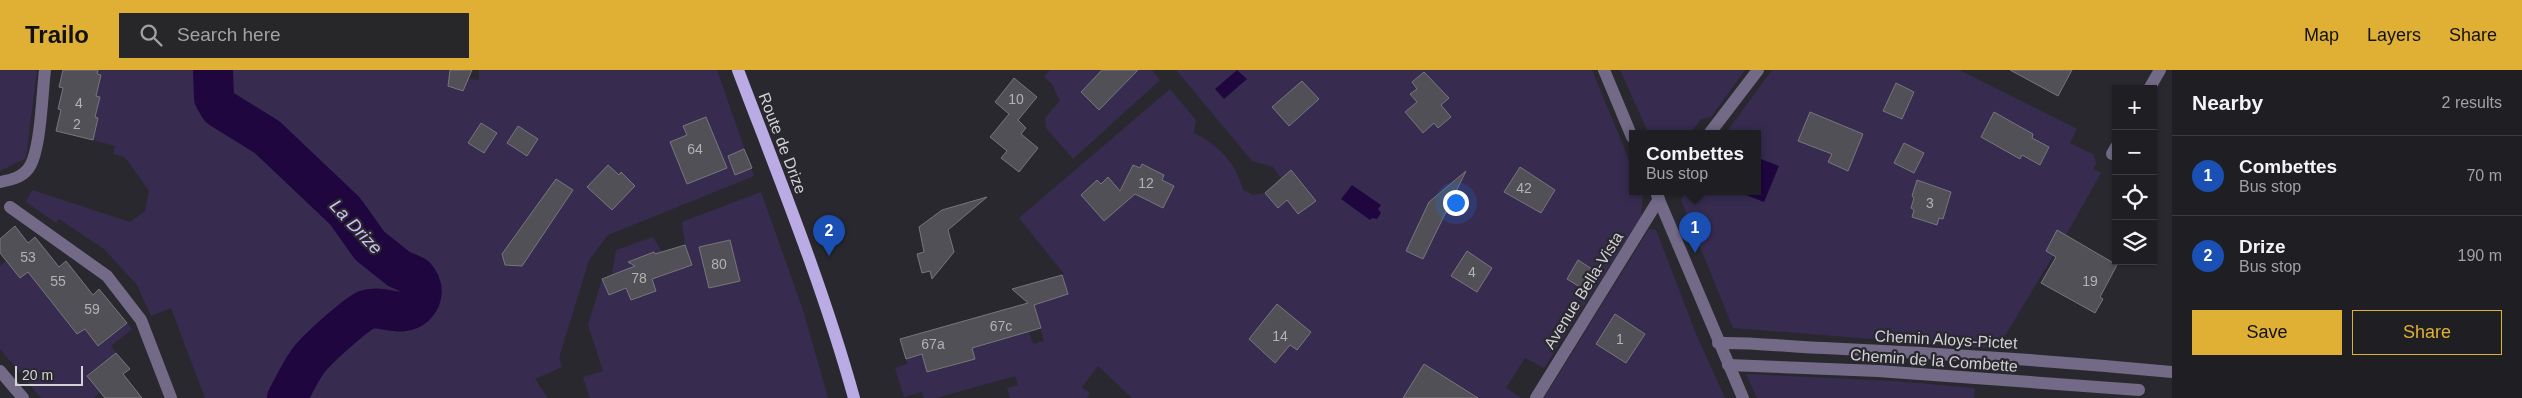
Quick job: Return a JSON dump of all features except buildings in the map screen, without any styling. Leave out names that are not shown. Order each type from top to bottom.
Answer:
[{"type":"main road","name":"Route de Drize","points":[[738,70],[809,260],[854,398]]},
{"type":"street","points":[[0,182],[22,175],[33,160],[45,70]]},
{"type":"street","points":[[1604,70],[1629,130]]},
{"type":"street","points":[[1712,130],[1758,70]]},
{"type":"street","points":[[2151,85],[2160,70]]},
{"type":"street","points":[[1657,196],[1743,398]]},
{"type":"street","name":"Avenue Bella-Vista","points":[[1536,398],[1657,196]]},
{"type":"street","points":[[10,207],[107,276],[141,320],[171,398]]},
{"type":"street","name":"Chemin Aloys-Pictet","points":[[1718,343],[1980,356],[2172,372]]},
{"type":"street","name":"Chemin de la Combette","points":[[1728,366],[1878,372],[2138,390]]},
{"type":"street","points":[[0,371],[23,398]]},
{"type":"shaded area","points":[[0,70],[37,70],[26,158],[0,171]]},
{"type":"shaded area","points":[[98,70],[447,70],[450,71],[448,86],[463,91],[468,79],[479,80],[479,70],[717,70],[754,176],[608,235],[589,260],[559,358],[562,367],[535,379],[548,398],[205,398],[171,308],[151,316],[137,285],[104,249],[59,219],[56,223],[26,202],[32,190],[130,222],[145,211],[149,191],[128,161],[124,157],[113,154],[115,146],[93,140],[98,119],[95,117],[100,97],[96,96],[101,75],[97,74]]},
{"type":"shaded area","points":[[1050,70],[1152,70],[1160,80],[1073,159],[1046,128],[1045,118],[1060,101],[1052,84],[1044,77]]},
{"type":"shaded area","points":[[1176,70],[1592,70],[1629,160],[1629,195],[1643,195],[1641,217],[1544,368],[1525,358],[1506,388],[1521,398],[1132,398],[1098,366],[1082,387],[1090,393],[1087,398],[1010,398],[1007,388],[1018,385],[1015,376],[936,398],[924,398],[922,392],[904,397],[895,368],[907,364],[906,359],[922,354],[930,372],[952,366],[949,356],[1003,334],[1004,339],[1029,332],[1033,344],[1044,341],[1034,304],[1048,300],[1043,280],[1064,274],[1019,218],[1170,89],[1196,120],[1194,133],[1219,149],[1236,171],[1243,190],[1253,195],[1265,193],[1281,178],[1273,167],[1252,161]]},
{"type":"shaded area","points":[[1237,70],[1247,79],[1224,99],[1215,89]]},
{"type":"shaded area","points":[[1620,70],[1745,70],[1711,117],[1701,119],[1692,130],[1647,130]]},
{"type":"shaded area","points":[[1772,70],[1959,70],[2077,129],[2070,143],[2094,155],[2096,164],[2093,169],[2101,173],[1997,349],[1733,328],[1681,200],[1684,195],[1761,195],[1761,130],[1728,130]]},
{"type":"shaded area","points":[[1761,159],[1779,166],[1764,202],[1746,195],[1761,195]]},
{"type":"shaded area","points":[[1352,185],[1381,205],[1378,209],[1381,213],[1377,219],[1372,218],[1370,220],[1341,199]]},
{"type":"shaded area","points":[[761,192],[803,310],[828,398],[590,398],[583,377],[603,371],[588,325],[602,279],[612,274],[616,250],[653,237],[662,252],[685,245],[682,222]]},
{"type":"shaded area","points":[[1649,229],[1656,230],[1696,334],[1725,398],[1544,398]]},
{"type":"shaded area","points":[[49,254],[59,267],[38,284],[77,334],[85,329],[98,346],[127,323],[132,329],[111,346],[116,353],[87,375],[100,392],[94,398],[41,398],[0,349],[0,266],[6,261]]},
{"type":"shaded area","points":[[1746,374],[1893,381],[1975,388],[1974,398],[1757,398]]},
{"type":"waterway","name":"La Drize","points":[[213,70],[214,98],[220,108],[267,137],[345,211],[370,246],[399,269],[415,276],[422,291],[418,303],[410,310],[366,310],[345,325],[308,361],[287,398]]},
{"type":"place","name":"Combettes","points":[[1695,253]]},
{"type":"place","name":"Drize","points":[[829,256]]}]
